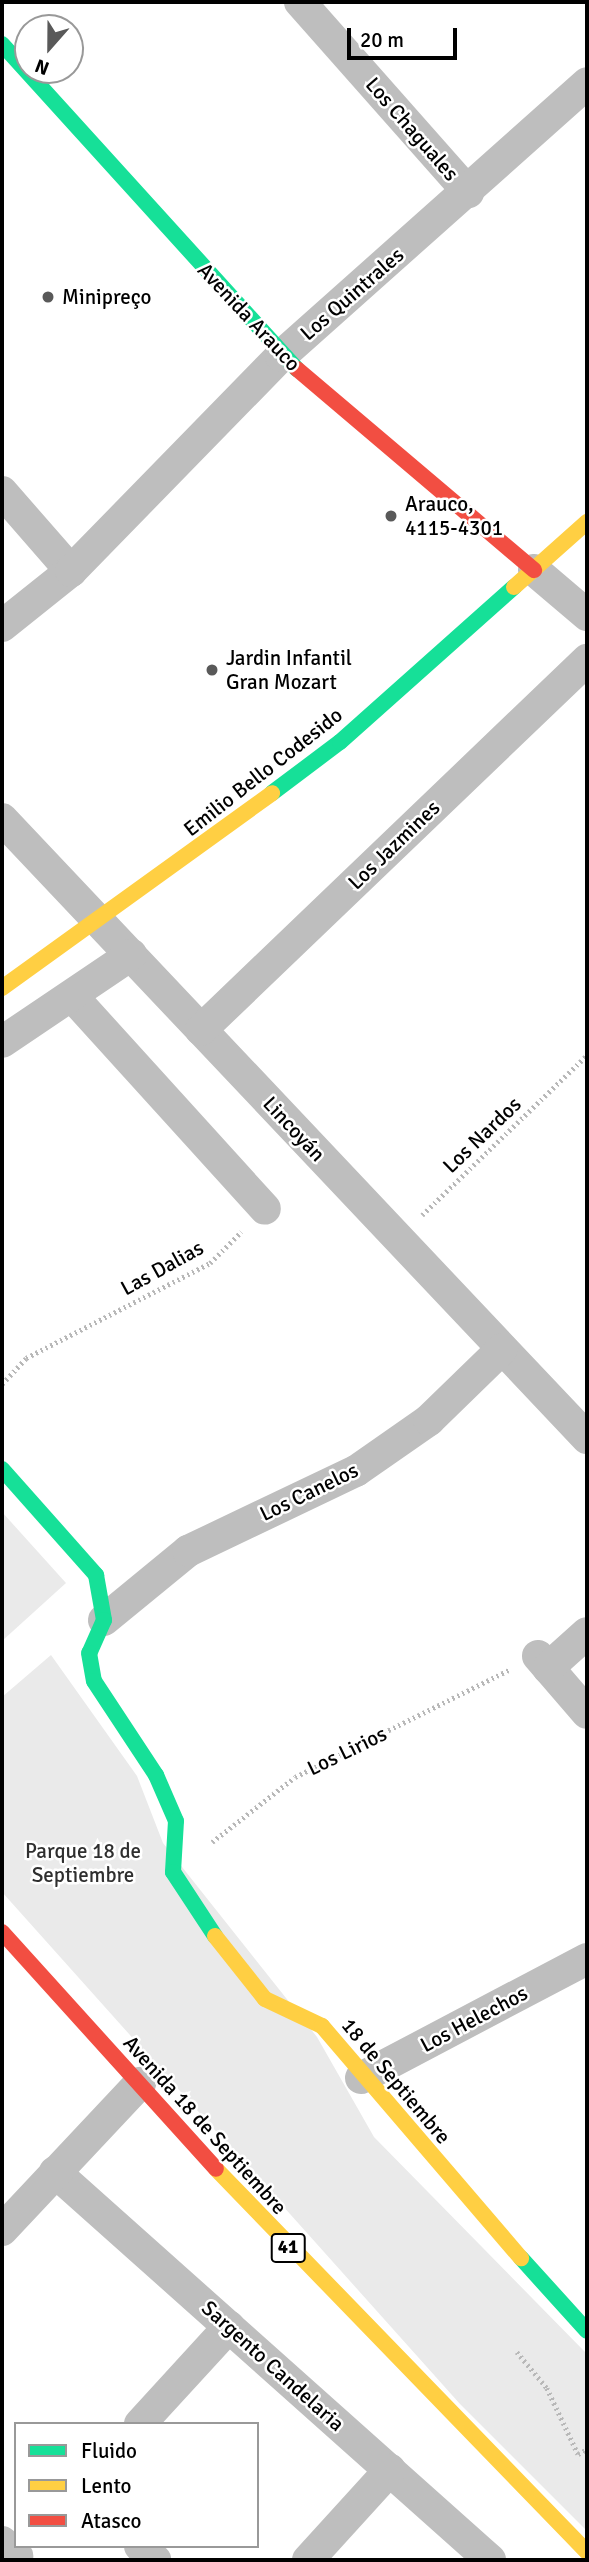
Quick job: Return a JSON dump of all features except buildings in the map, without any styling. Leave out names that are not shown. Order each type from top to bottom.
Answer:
[{"type":"street","name":"Los Chaguales","points":[[300,2],[468,192]]},
{"type":"street","name":"Avenida Arauco","points":[[2,44],[281,356],[587,615]]},
{"type":"street","name":"Los Quintrales","points":[[2,626],[71,570],[281,356],[468,192],[587,83]]},
{"type":"street","points":[[2,492],[71,570]]},
{"type":"street","name":"Emilio Bello Codesido","points":[[2,988],[100,923],[340,741],[587,522]]},
{"type":"street","name":"Los Jazmines","points":[[201,1030],[587,660]]},
{"type":"street","name":"Lincoyán","points":[[2,819],[587,1438]]},
{"type":"street","points":[[2,1042],[131,955]]},
{"type":"street","points":[[72,996],[265,1209]]},
{"type":"street","name":"Los Canelos","points":[[104,1620],[188,1551],[356,1471],[429,1420],[502,1349]]},
{"type":"street","points":[[2,1469],[96,1575],[104,1620],[89,1653],[94,1681],[156,1775],[176,1821],[173,1872]]},
{"type":"street","points":[[587,1633],[543,1662],[587,1713]]},
{"type":"street","name":"18 de Septiembre","points":[[173,1872],[181,1892],[265,1998],[322,2026],[361,2078],[587,2331]]},
{"type":"street","name":"Avenida 18 de Septiembre","points":[[2,1931],[276,2236],[587,2552]]},
{"type":"street","name":"Los Helechos","points":[[361,2078],[587,1959]]},
{"type":"street","points":[[2,2230],[140,2083]]},
{"type":"street","name":"Sargento Candelaria","points":[[55,2172],[489,2560]]},
{"type":"street","points":[[142,2422],[229,2327]]},
{"type":"street","points":[[308,2560],[390,2470]]},
{"type":"street","points":[[142,2548],[155,2560]]},
{"type":"path","name":"Los Nardos","points":[[398,1238],[587,1055]]},
{"type":"path","name":"Las Dalias","points":[[2,1384],[26,1358],[210,1263],[265,1209]]},
{"type":"path","name":"Los Lirios","points":[[173,1872],[295,1777],[543,1662]]},
{"type":"path","points":[[517,2352],[547,2388],[578,2454],[587,2449]]},
{"type":"green space","points":[[2,1512],[66,1583],[2,1641]]},
{"type":"green space","name":"Parque 18 de Septiembre","points":[[51,1655],[137,1776],[163,1843],[317,2037],[374,2137],[587,2354],[587,2531],[460,2404],[2,1892],[2,1697]]},
{"type":"traffic: fast","points":[[2,44],[297,369]]},
{"type":"traffic: fast","points":[[272,793],[340,742],[514,587]]},
{"type":"traffic: fast","points":[[2,1469],[96,1575],[104,1620],[89,1653],[94,1681],[156,1775],[176,1821],[173,1872],[215,1936]]},
{"type":"traffic: fast","points":[[521,2258],[587,2331]]},
{"type":"traffic: slow","points":[[514,587],[587,522]]},
{"type":"traffic: slow","points":[[2,988],[272,793]]},
{"type":"traffic: slow","points":[[215,1936],[265,1999],[322,2026],[521,2258]]},
{"type":"traffic: slow","points":[[216,2169],[587,2552]]},
{"type":"traffic: jam","points":[[297,369],[534,570]]},
{"type":"traffic: jam","points":[[2,1932],[216,2169]]},
{"type":"place","name":"Minipreço","points":[[48,297]]},
{"type":"place","name":"Arauco, 4115-4301","points":[[391,516]]},
{"type":"place","name":"Jardin Infantil Gran Mozart","points":[[212,670]]}]
